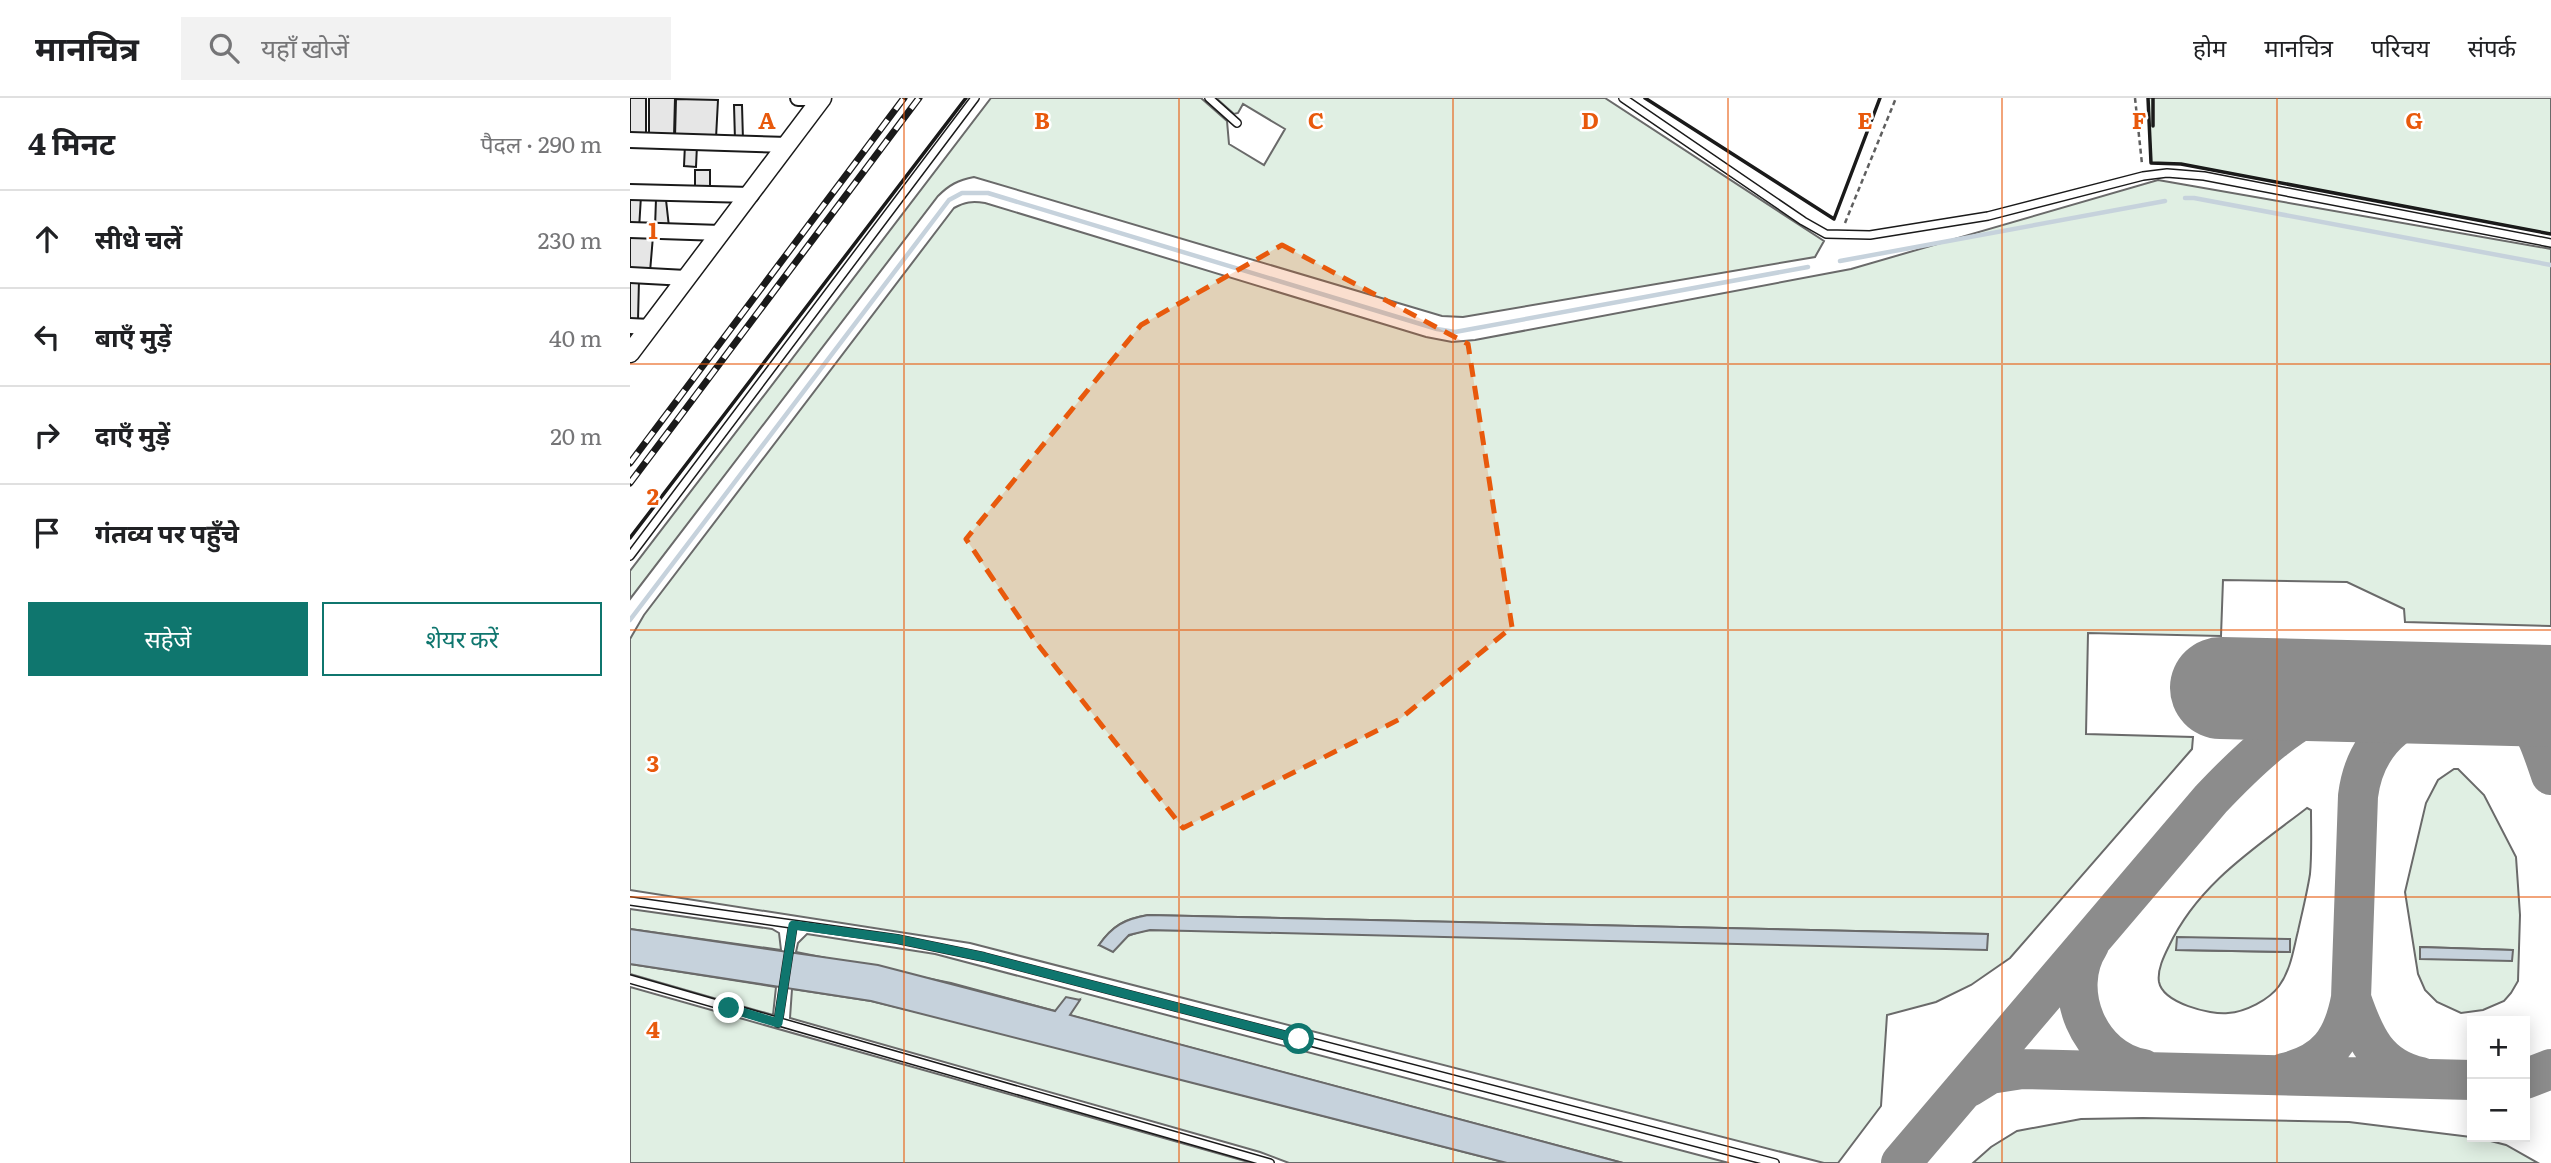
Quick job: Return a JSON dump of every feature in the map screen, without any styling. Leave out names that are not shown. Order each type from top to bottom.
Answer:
[{"type":"street","points":[[798,98],[822,98]]},
{"type":"street","points":[[630,353],[822,98]]},
{"type":"street","points":[[630,140],[788,145]]},
{"type":"street","points":[[630,192],[751,195]]},
{"type":"street","points":[[630,230],[721,233]]},
{"type":"street","points":[[630,275],[686,278]]},
{"type":"street","points":[[630,326],[650,327]]},
{"type":"lane","points":[[630,556],[975,98]]},
{"type":"lane","points":[[1209,98],[1237,123]]},
{"type":"lane","points":[[1623,98],[1802,221],[1826,234],[1883,234],[1988,216],[2143,176],[2167,173],[2204,176],[2551,243]]},
{"type":"lane","points":[[630,901],[897,939],[984,957],[1775,1163]]},
{"type":"lane","points":[[778,1023],[793,925]]},
{"type":"lane","points":[[630,979],[1270,1163]]},
{"type":"path","points":[[1840,236],[1896,98]]},
{"type":"path","points":[[2135,98],[2143,176]]},
{"type":"highlighted area","points":[[1282,245],[1468,344],[1512,627],[1400,719],[1183,828],[1035,641],[966,539],[1141,325]]},
{"type":"green space","points":[[991,98],[1201,98],[1227,121],[1229,144],[1264,165],[1285,129],[1243,104],[1238,113],[1234,114],[1216,98],[1605,98],[1824,241],[1815,257],[1463,317],[1442,316],[974,177],[963,180],[938,196],[630,599],[630,571]]},
{"type":"green space","points":[[2148,98],[2551,98],[2551,234],[2181,164],[2151,163]]},
{"type":"green space","points":[[2158,180],[2551,249],[2551,626],[2405,622],[2404,609],[2347,582],[2223,580],[2221,636],[2088,633],[2086,734],[2193,737],[2192,749],[2010,958],[1971,985],[1936,1002],[1887,1015],[1881,1106],[1838,1163],[1824,1163],[970,943],[630,890],[630,639],[644,615],[954,208],[969,202],[985,203],[1426,337],[1452,342],[1475,340],[1851,269]],"holes":[[[1148,915],[1988,934],[1150,930],[1099,945],[1109,932],[1120,924]]]},
{"type":"green space","points":[[2458,769],[2484,795],[2516,857],[2520,915],[2518,981],[2504,1001],[2483,1010],[2461,1013],[2437,1002],[2425,990],[2418,974],[2405,892],[2426,803],[2438,780]],"holes":[[[2420,947],[2513,950],[2420,958]]]},
{"type":"green space","points":[[2307,808],[2311,810],[2309,881],[2291,960],[2279,986],[2256,1004],[2228,1013],[2199,1010],[2169,996],[2159,982],[2161,963],[2181,924],[2195,904],[2229,869]],"holes":[[[2290,940],[2289,952],[2176,950]]]},
{"type":"green space","points":[[630,909],[772,929],[779,933],[781,950],[630,929]]},
{"type":"green space","points":[[807,934],[935,954],[1729,1163],[1623,1163],[1069,1015],[1079,1000],[1055,1011],[951,983],[796,952],[798,943]]},
{"type":"green space","points":[[630,964],[776,987],[773,1015],[630,974]]},
{"type":"green space","points":[[630,987],[1252,1163],[630,1163]]},
{"type":"green space","points":[[792,989],[871,1001],[938,1017],[1507,1163],[1289,1163],[1260,1152],[790,1018]]},
{"type":"green space","points":[[2081,1119],[2349,1122],[2467,1137],[2467,1142],[2494,1142],[2506,1145],[2538,1163],[1973,1163],[1991,1147],[2017,1131]]},
{"type":"shaded area","points":[[1148,915],[1988,934],[1987,950],[1150,930],[1129,935],[1113,952],[1099,945],[1120,924]]},
{"type":"shaded area","points":[[630,929],[878,965],[1055,1011],[1066,997],[1080,1000],[1070,1015],[1623,1163],[1507,1163],[871,1001],[630,964]]},
{"type":"shaded area","points":[[2177,937],[2290,939],[2290,952],[2176,950]]},
{"type":"shaded area","points":[[2420,947],[2513,950],[2512,961],[2420,959]]},
{"type":"building","points":[[630,98],[646,98],[646,139],[630,138]]},
{"type":"building","points":[[649,98],[675,98],[674,137],[649,137]]},
{"type":"building","points":[[676,99],[718,100],[716,138],[675,137]]},
{"type":"building","points":[[734,105],[742,105],[743,140],[735,140]]},
{"type":"building","points":[[685,144],[697,145],[696,167],[684,166]]},
{"type":"building","points":[[695,170],[710,170],[710,190],[695,190]]},
{"type":"building","points":[[630,195],[641,196],[639,229],[630,229]]},
{"type":"building","points":[[656,199],[666,200],[669,227],[655,228]]},
{"type":"building","points":[[630,235],[653,236],[650,272],[630,271]]},
{"type":"building","points":[[630,279],[639,280],[638,320],[630,320]]},
{"type":"waterway","points":[[630,620],[949,200],[962,193],[988,193],[1437,329],[1455,332],[1808,267]]},
{"type":"waterway","points":[[2185,198],[2551,265]]},
{"type":"waterway","points":[[1840,261],[2165,201]]},
{"type":"taxiway","points":[[1901,1163],[2211,799],[2240,769],[2290,728],[2326,707],[2361,695],[2410,692]]},
{"type":"taxiway","points":[[2284,1073],[2311,1063],[2331,1048],[2348,1013],[2351,998],[2358,796],[2371,755],[2394,727],[2427,708],[2467,694]]},
{"type":"taxiway","points":[[2475,694],[2507,703],[2527,720],[2540,744],[2551,775]]},
{"type":"taxiway","points":[[2089,945],[2081,963],[2078,982],[2079,1002],[2085,1020],[2095,1038],[2108,1052],[2124,1063],[2143,1069]]},
{"type":"taxiway","points":[[2351,998],[2361,1025],[2374,1048],[2393,1066],[2421,1077]]},
{"type":"taxiway","points":[[1969,1087],[1990,1074],[2022,1069],[2467,1080]]},
{"type":"taxiway","points":[[2530,1077],[2551,1069]]},
{"type":"runway","points":[[2221,688],[2551,696]]},
{"type":"railway","points":[[630,463],[904,98]]},
{"type":"railway","points":[[630,483],[919,98]]},
{"type":"wall","points":[[630,538],[966,98]]},
{"type":"wall","points":[[1645,98],[1834,219],[1880,98]]},
{"type":"wall","points":[[2148,98],[2151,163],[2181,164],[2551,234]]},
{"type":"wall","points":[[2153,98],[2153,126]]},
{"type":"route","points":[[729,1008],[778,1023],[793,925],[897,939],[984,957],[1299,1039]]}]
